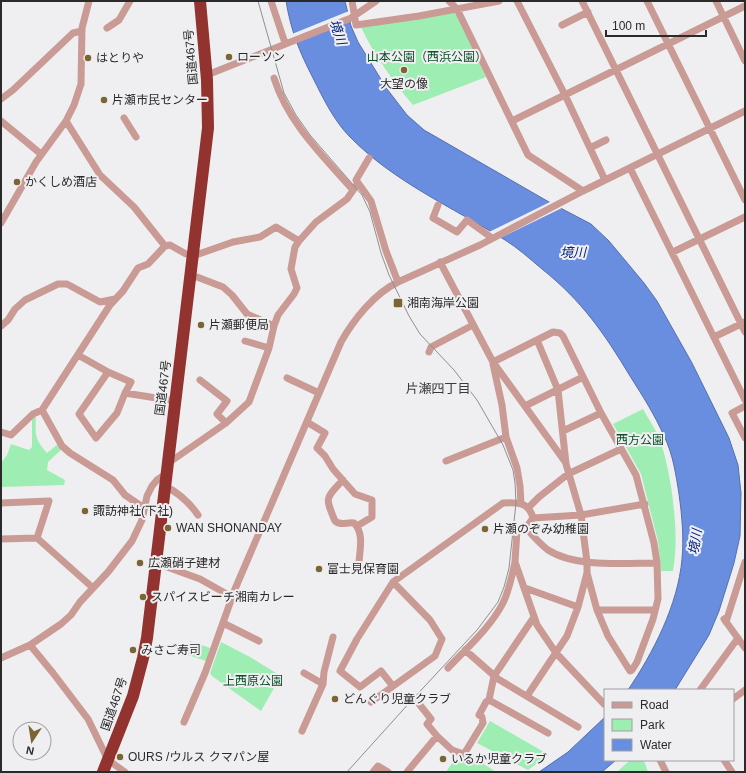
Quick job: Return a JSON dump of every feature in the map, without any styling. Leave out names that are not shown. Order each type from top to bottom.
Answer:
[{"type":"highway","name":"国道467号","points":[[103,772],[133,696],[147,638],[208,128],[207,75],[200,1]]},
{"type":"street","points":[[1,223],[41,154],[66,121],[74,105],[81,84],[82,31],[89,1]]},
{"type":"street","points":[[107,28],[118,20],[130,1]]},
{"type":"street","points":[[272,1],[285,43]]},
{"type":"street","points":[[351,1],[352,14],[356,25],[499,1]]},
{"type":"street","points":[[207,75],[294,40],[352,14],[376,1]]},
{"type":"street","points":[[450,1],[457,9],[528,155],[583,191]]},
{"type":"street","points":[[517,1],[565,95],[605,180]]},
{"type":"street","points":[[582,1],[657,155],[743,323],[745,332]]},
{"type":"street","points":[[647,1],[745,200]]},
{"type":"street","points":[[716,1],[745,61]]},
{"type":"street","points":[[512,121],[745,6]]},
{"type":"street","points":[[562,25],[588,12]]},
{"type":"street","points":[[1,99],[13,90],[73,32],[82,31]]},
{"type":"street","points":[[274,78],[278,92],[299,128],[353,190]]},
{"type":"street","points":[[184,722],[200,686],[232,597],[341,342],[351,326],[374,300],[386,289],[398,282],[495,237],[583,191],[745,111]]},
{"type":"street","points":[[124,118],[136,137]]},
{"type":"street","points":[[1,121],[41,154]]},
{"type":"street","points":[[66,121],[100,175],[134,207],[165,246]]},
{"type":"street","points":[[590,148],[606,140]]},
{"type":"street","points":[[368,158],[356,179],[371,201],[386,251],[398,282]]},
{"type":"street","points":[[630,168],[673,252],[745,400]]},
{"type":"street","points":[[1,658],[30,645],[61,624],[71,615],[92,587],[108,572],[132,541],[142,520],[147,496],[152,486],[157,480],[226,423],[248,402],[269,348],[278,315],[297,288],[291,269],[295,247],[299,240],[316,222],[348,199],[358,183]]},
{"type":"street","points":[[438,205],[433,218],[457,232],[467,220],[495,237]]},
{"type":"street","points":[[673,252],[745,217]]},
{"type":"street","points":[[1,432],[10,435],[33,414],[42,410],[115,299],[138,268],[148,264],[165,246],[170,245],[186,254],[193,256],[233,242],[260,237],[276,227],[299,240]]},
{"type":"street","points":[[440,262],[493,362],[526,406],[566,464]]},
{"type":"street","points":[[191,277],[197,277],[224,287],[247,314],[274,326]]},
{"type":"street","points":[[1,326],[8,320],[15,309],[25,300],[58,284],[67,284],[100,302],[115,299]]},
{"type":"street","points":[[714,337],[743,323]]},
{"type":"street","points":[[429,352],[431,347],[473,325]]},
{"type":"street","points":[[493,362],[553,332],[563,336],[601,412],[636,475],[645,504],[654,543],[657,563],[658,599],[637,662],[630,671],[608,636],[597,610],[587,573]]},
{"type":"street","points":[[527,696],[567,636],[578,607],[587,573],[581,515],[566,464],[558,390],[537,340]]},
{"type":"street","points":[[245,341],[269,348]]},
{"type":"street","points":[[78,355],[108,372],[131,382],[117,413],[96,438],[79,414],[108,372]]},
{"type":"street","points":[[493,362],[502,405],[506,437],[517,468],[521,504]]},
{"type":"street","points":[[526,406],[583,377]]},
{"type":"street","points":[[287,378],[320,392]]},
{"type":"street","points":[[200,380],[227,401],[217,414],[226,423]]},
{"type":"street","points":[[125,393],[175,401]]},
{"type":"street","points":[[745,406],[732,413],[745,438]]},
{"type":"street","points":[[42,410],[62,446],[113,480],[125,495],[144,508]]},
{"type":"street","points":[[562,431],[601,412]]},
{"type":"street","points":[[307,422],[325,433],[317,448],[325,456],[333,469],[355,494],[372,500],[372,517],[357,526]]},
{"type":"street","points":[[446,461],[506,437]]},
{"type":"street","points":[[528,508],[539,497],[568,474],[621,449]]},
{"type":"street","points":[[166,474],[178,493],[190,504],[198,515]]},
{"type":"street","points":[[343,480],[329,495],[328,505],[337,523],[354,523],[357,526],[361,543],[359,562]]},
{"type":"street","points":[[1,503],[49,501],[37,538]]},
{"type":"street","points":[[392,685],[381,671],[360,687],[340,671],[357,639],[393,582],[502,503],[521,504],[528,508],[533,518]]},
{"type":"street","points":[[533,518],[581,515],[645,504]]},
{"type":"street","points":[[448,668],[482,631],[503,603],[516,562],[517,530],[526,528],[533,518]]},
{"type":"street","points":[[526,528],[539,543],[549,550],[568,558],[587,562],[657,563]]},
{"type":"street","points":[[1,539],[37,538],[92,587]]},
{"type":"street","points":[[516,562],[534,617],[545,638],[604,704]]},
{"type":"street","points":[[156,563],[200,579],[232,597]]},
{"type":"street","points":[[744,566],[725,620],[745,648]]},
{"type":"street","points":[[371,702],[392,685],[435,656],[442,639],[430,620],[393,582]]},
{"type":"street","points":[[524,588],[578,607]]},
{"type":"street","points":[[597,610],[655,610]]},
{"type":"street","points":[[416,700],[431,719],[427,724],[437,736],[452,750],[464,754],[483,723],[482,717],[479,715],[486,702],[489,700],[494,676],[534,617]]},
{"type":"street","points":[[223,623],[259,641]]},
{"type":"street","points":[[302,731],[322,684],[333,638]]},
{"type":"street","points":[[701,689],[738,638]]},
{"type":"street","points":[[30,645],[88,719],[108,760],[125,772]]},
{"type":"street","points":[[465,650],[494,676],[578,727]]},
{"type":"street","points":[[304,674],[322,684]]},
{"type":"street","points":[[734,699],[745,690]]},
{"type":"street","points":[[489,700],[548,733]]},
{"type":"street","points":[[406,772],[437,736]]},
{"type":"street","points":[[660,761],[666,772]]},
{"type":"street","points":[[725,761],[731,772]]},
{"type":"street","points":[[373,772],[378,766],[388,772]]},
{"type":"green space","name":"山本公園（西浜公園）","points":[[456,11],[486,77],[413,105],[384,68],[361,27]]},
{"type":"green space","name":"西方公園","points":[[643,409],[656,431],[661,444],[671,486],[675,528],[675,560],[673,571],[661,571],[658,541],[641,474],[613,424]]},
{"type":"green space","points":[[32,417],[36,417],[37,437],[47,453],[58,444],[62,449],[48,462],[47,470],[65,480],[64,485],[1,487],[1,463],[7,455],[11,444],[29,450],[32,447]]},
{"type":"green space","points":[[190,641],[210,648],[206,661],[185,654]]},
{"type":"green space","name":"上西原公園","points":[[221,642],[276,673],[273,678],[278,681],[261,711],[212,676],[210,673]]},
{"type":"green space","points":[[490,721],[549,755],[528,770],[477,743]]},
{"type":"green space","points":[[469,754],[496,772],[446,772],[456,757],[465,760]]},
{"type":"green space","points":[[629,761],[643,761],[648,772],[617,772]]},
{"type":"water","name":"境川","points":[[286,1],[345,1],[351,26],[358,42],[387,89],[407,115],[424,130],[549,202],[591,224],[609,241],[657,301],[692,363],[729,438],[738,465],[741,493],[740,536],[734,563],[719,611],[709,635],[676,689],[629,689],[655,644],[670,611],[680,576],[683,543],[679,494],[672,457],[660,428],[644,398],[591,318],[556,281],[510,243],[404,181],[367,153],[344,131],[329,109],[304,59],[296,41]]},
{"type":"water","points":[[604,718],[604,761],[615,761],[602,772],[539,772],[568,752]]},
{"type":"pier","points":[[349,11],[352,21],[295,43],[292,34]]},
{"type":"pier","points":[[552,201],[564,207],[500,238],[489,232]]},
{"type":"tram line","points":[[258,1],[284,93],[296,115],[310,135],[362,195],[370,212],[381,253],[389,275],[409,316],[420,334],[454,370],[477,400],[503,445],[513,470],[515,483],[516,503],[509,568],[498,602],[477,630],[347,772]]},
{"type":"place","name":"ローソン","points":[[229,57]]},
{"type":"place","name":"はとりや","points":[[88,58]]},
{"type":"place","name":"大望の像","points":[[404,70]]},
{"type":"place","name":"片瀬市民センター","points":[[104,100]]},
{"type":"place","name":"かくしめ酒店","points":[[17,182]]},
{"type":"place","name":"湘南海岸公園","points":[[398,303]]},
{"type":"place","name":"片瀬郵便局","points":[[201,325]]},
{"type":"place","name":"諏訪神社(下社)","points":[[85,511]]},
{"type":"place","name":"WAN SHONANDAY","points":[[168,528]]},
{"type":"place","name":"片瀬のぞみ幼稚園","points":[[485,529]]},
{"type":"place","name":"広瀬硝子建材","points":[[140,563]]},
{"type":"place","name":"富士見保育園","points":[[319,569]]},
{"type":"place","name":"スパイスビーチ湘南カレー","points":[[143,597]]},
{"type":"place","name":"みさご寿司","points":[[133,650]]},
{"type":"place","name":"どんぐり児童クラブ","points":[[335,699]]},
{"type":"place","name":"OURS /ウルス クマパン屋","points":[[120,757]]},
{"type":"place","name":"いるか児童クラブ","points":[[443,759]]},
{"type":"district","name":"片瀬四丁目","points":[[438,388]]}]
